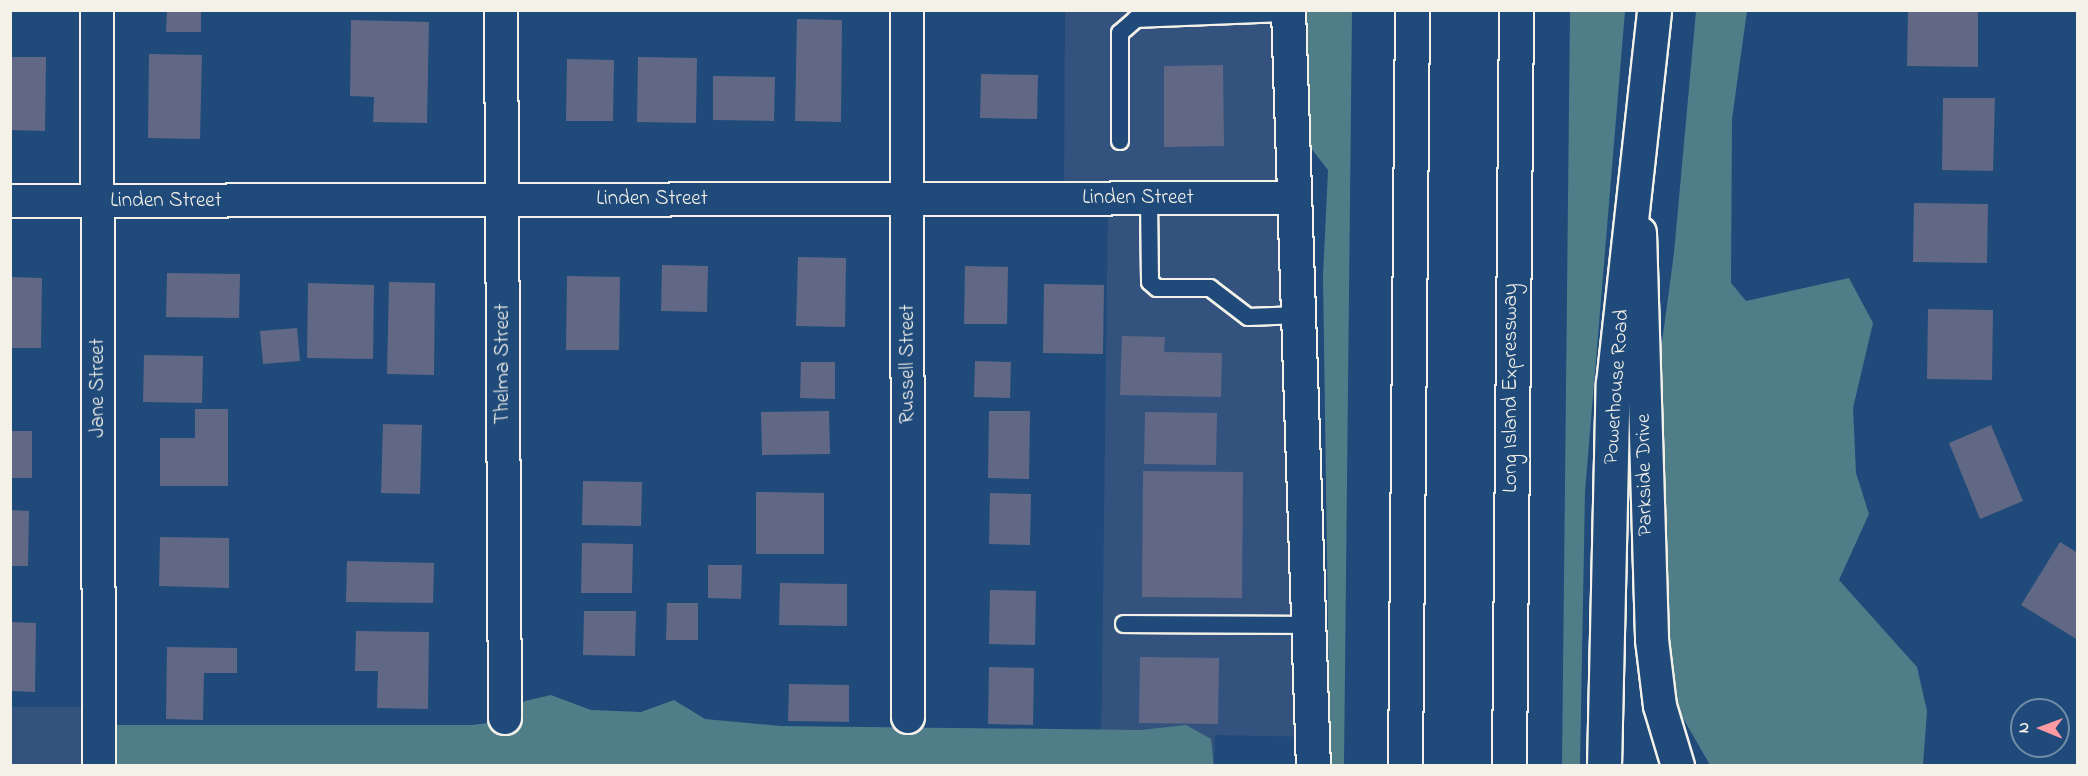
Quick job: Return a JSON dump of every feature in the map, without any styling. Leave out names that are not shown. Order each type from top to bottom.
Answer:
[{"type":"main road","points":[[1405,765],[1412,10]]},
{"type":"main road","name":"Long Island Expressway","points":[[1509,765],[1516,10]]},
{"type":"main road","name":"Powerhouse Road","points":[[1604,765],[1613,383],[1638,182],[1654,10]]},
{"type":"main road","points":[[1288,12],[1312,625],[1313,765]]},
{"type":"street","name":"Jane Street","points":[[97,10],[99,765]]},
{"type":"street","name":"Thelma Street","points":[[501,10],[505,718]]},
{"type":"street","name":"Russell Street","points":[[907,10],[908,717]]},
{"type":"street","name":"Parkside Drive","points":[[1638,182],[1652,640],[1665,732],[1678,765]]},
{"type":"street","name":"Linden Street","points":[[10,201],[1294,198]]},
{"type":"lane","points":[[1120,141],[1120,33],[1136,19],[1288,12]]},
{"type":"lane","points":[[1149,198],[1150,282],[1157,288],[1210,288],[1248,317],[1300,315]]},
{"type":"lane","points":[[1124,624],[1312,625]]},
{"type":"shaded area","points":[[1065,11],[1288,11],[1313,737],[1215,735],[1214,758],[1101,758],[1108,200],[1064,199]]},
{"type":"shaded area","points":[[11,707],[103,707],[102,765],[11,766]]},
{"type":"green space","points":[[1305,11],[1352,11],[1344,765],[1330,765],[1323,276],[1328,170],[1307,143]]},
{"type":"green space","points":[[1570,11],[1625,11],[1585,492],[1580,766],[1562,765]]},
{"type":"green space","points":[[1696,11],[1747,11],[1732,119],[1731,283],[1746,301],[1849,278],[1873,323],[1853,408],[1856,473],[1869,514],[1839,580],[1917,667],[1927,711],[1923,765],[1710,765],[1672,699],[1656,387],[1674,253]]},
{"type":"green space","points":[[551,695],[591,710],[641,712],[674,700],[705,719],[781,726],[1141,730],[1186,725],[1211,739],[1214,766],[102,766],[102,725],[472,725],[496,722],[525,701]]},
{"type":"building","points":[[167,10],[201,10],[201,32],[166,32]]},
{"type":"building","points":[[1908,10],[1978,10],[1978,67],[1907,66]]},
{"type":"building","points":[[797,19],[842,20],[841,122],[795,121]]},
{"type":"building","points":[[351,20],[429,22],[427,123],[373,122],[374,97],[350,96]]},
{"type":"building","points":[[149,54],[202,55],[200,139],[148,138]]},
{"type":"building","points":[[10,57],[46,57],[45,131],[10,130]]},
{"type":"building","points":[[638,57],[697,58],[696,123],[637,122]]},
{"type":"building","points":[[567,59],[614,60],[613,121],[566,121]]},
{"type":"building","points":[[1223,65],[1224,146],[1164,147],[1164,66]]},
{"type":"building","points":[[981,74],[1038,75],[1037,119],[980,118]]},
{"type":"building","points":[[713,76],[775,77],[774,121],[713,120]]},
{"type":"building","points":[[1943,98],[1995,98],[1993,171],[1942,170]]},
{"type":"building","points":[[1914,203],[1988,204],[1987,263],[1913,262]]},
{"type":"building","points":[[798,257],[846,258],[845,327],[796,326]]},
{"type":"building","points":[[662,265],[708,266],[707,312],[661,311]]},
{"type":"building","points":[[965,266],[1008,267],[1007,324],[964,324]]},
{"type":"building","points":[[167,273],[240,274],[239,318],[166,317]]},
{"type":"building","points":[[567,276],[620,277],[619,350],[566,350]]},
{"type":"building","points":[[10,277],[42,278],[41,348],[10,348]]},
{"type":"building","points":[[389,282],[435,283],[434,375],[387,374]]},
{"type":"building","points":[[308,283],[374,285],[373,359],[307,358]]},
{"type":"building","points":[[1044,284],[1104,285],[1103,354],[1043,353]]},
{"type":"building","points":[[1928,309],[1993,310],[1992,380],[1927,379]]},
{"type":"building","points":[[297,328],[300,361],[263,364],[260,331]]},
{"type":"building","points":[[1122,336],[1165,337],[1164,352],[1222,353],[1221,397],[1120,395]]},
{"type":"building","points":[[144,355],[203,356],[202,403],[143,402]]},
{"type":"building","points":[[975,361],[1011,362],[1010,398],[974,397]]},
{"type":"building","points":[[801,362],[835,362],[835,399],[800,398]]},
{"type":"building","points":[[195,409],[228,409],[228,486],[160,486],[160,438],[195,438]]},
{"type":"building","points":[[829,411],[830,454],[762,455],[761,412]]},
{"type":"building","points":[[989,411],[1030,411],[1029,479],[988,478]]},
{"type":"building","points":[[1145,412],[1217,413],[1216,465],[1144,464]]},
{"type":"building","points":[[383,424],[422,425],[420,494],[381,493]]},
{"type":"building","points":[[1991,425],[2023,501],[1980,519],[1949,443]]},
{"type":"building","points":[[10,431],[32,431],[32,478],[10,478]]},
{"type":"building","points":[[1143,471],[1243,472],[1242,598],[1142,597]]},
{"type":"building","points":[[583,481],[642,482],[641,526],[582,525]]},
{"type":"building","points":[[756,492],[824,493],[824,554],[756,554]]},
{"type":"building","points":[[990,493],[1031,494],[1030,545],[989,544]]},
{"type":"building","points":[[10,510],[29,511],[28,566],[10,566]]},
{"type":"building","points":[[160,537],[229,538],[229,588],[159,586]]},
{"type":"building","points":[[2060,542],[2078,553],[2078,640],[2021,605]]},
{"type":"building","points":[[582,543],[633,544],[632,593],[581,593]]},
{"type":"building","points":[[347,561],[434,563],[433,603],[346,602]]},
{"type":"building","points":[[708,565],[742,565],[741,599],[708,598]]},
{"type":"building","points":[[780,583],[847,584],[847,626],[779,625]]},
{"type":"building","points":[[990,590],[1036,591],[1035,645],[989,644]]},
{"type":"building","points":[[667,603],[698,603],[698,640],[666,640]]},
{"type":"building","points":[[584,611],[636,611],[635,656],[583,655]]},
{"type":"building","points":[[10,622],[36,623],[35,692],[10,691]]},
{"type":"building","points":[[356,631],[429,632],[428,709],[377,708],[378,671],[355,671]]},
{"type":"building","points":[[167,647],[237,648],[237,673],[204,673],[203,720],[166,719]]},
{"type":"building","points":[[1140,657],[1219,658],[1218,724],[1139,723]]},
{"type":"building","points":[[989,667],[1034,668],[1033,725],[988,724]]},
{"type":"building","points":[[789,684],[849,685],[849,722],[788,721]]}]
